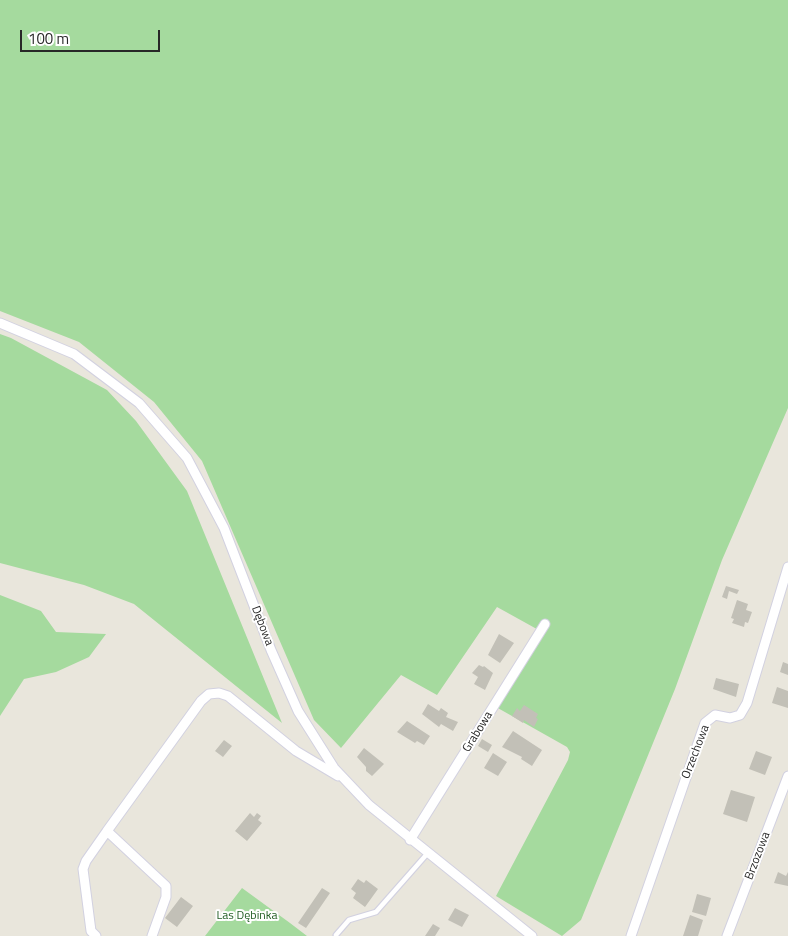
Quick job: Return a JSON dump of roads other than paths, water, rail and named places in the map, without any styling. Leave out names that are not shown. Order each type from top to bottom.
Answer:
[{"type":"street","name":"Dębowa","points":[[0,323],[74,354],[139,404],[188,458],[224,528],[271,650],[298,711],[334,768],[369,805],[410,840],[532,936]]},
{"type":"street","name":"Orzechowa","points":[[631,936],[705,722],[715,715],[730,718],[740,715],[747,703],[788,567]]},
{"type":"street","name":"Grabowa","points":[[410,840],[545,624]]},
{"type":"street","points":[[96,936],[91,931],[83,868],[86,861],[201,701],[209,694],[219,693],[228,696],[296,751],[347,782]]},
{"type":"street","name":"Brzozowa","points":[[727,936],[788,776]]},
{"type":"street","points":[[107,831],[166,886],[166,897],[152,936]]},
{"type":"lane","points":[[336,935],[349,920],[376,912],[427,854]]},
{"type":"park label","name":"Las Dębinka","points":[[247,916]]}]
